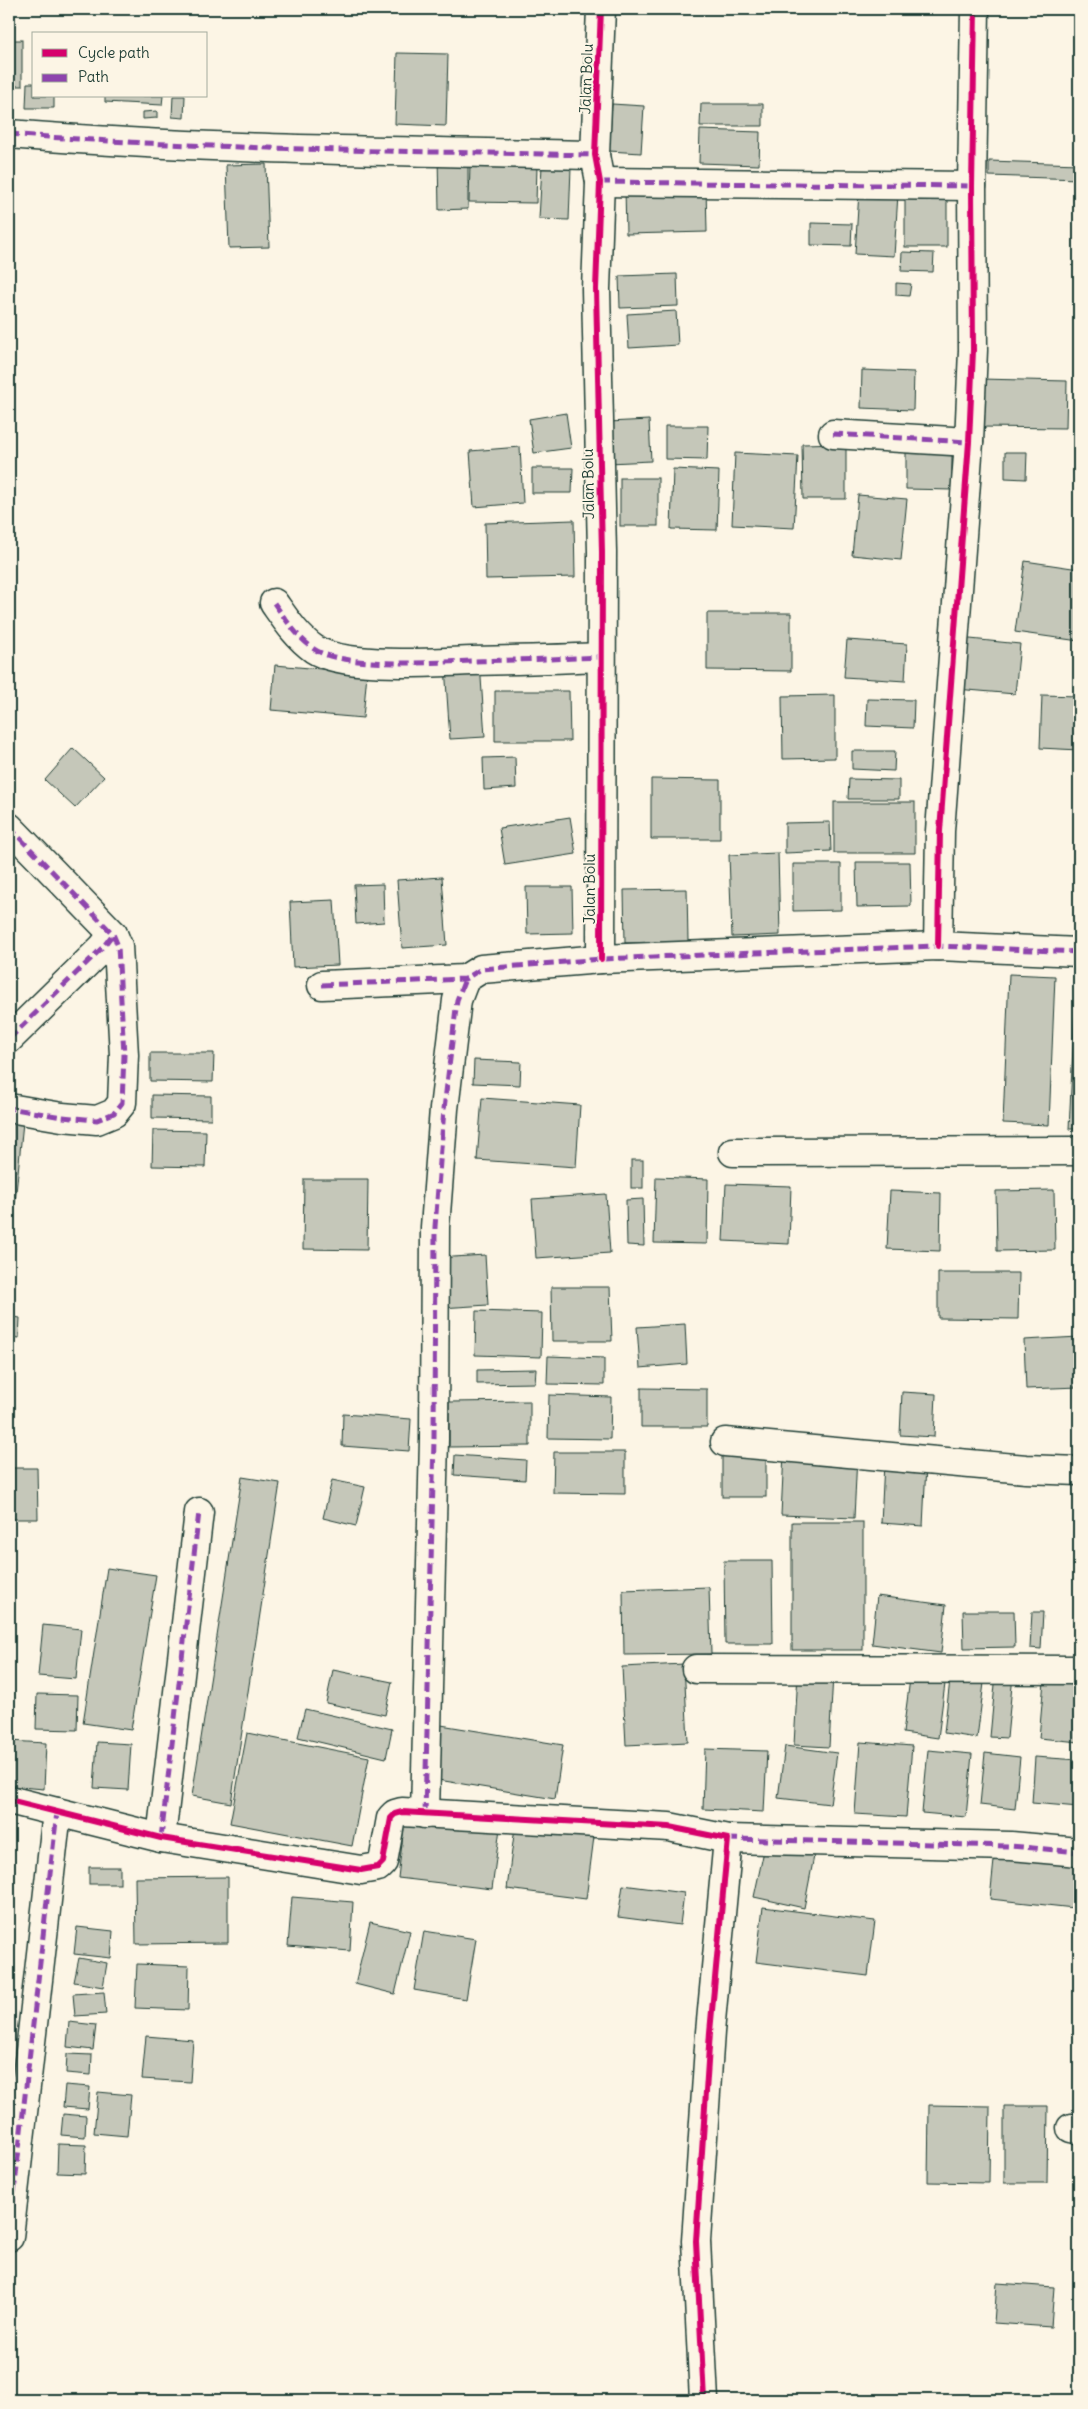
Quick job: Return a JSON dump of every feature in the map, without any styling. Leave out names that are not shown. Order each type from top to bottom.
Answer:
[{"type":"street","name":"Jalan Bolu","points":[[601,9],[595,156],[600,182],[596,289],[602,552],[601,959]]},
{"type":"street","points":[[938,946],[942,802],[969,442],[973,350],[972,186],[975,9]]},
{"type":"street","points":[[9,134],[90,141],[242,147],[595,156]]},
{"type":"street","points":[[600,182],[972,186]]},
{"type":"street","points":[[834,434],[969,442]]},
{"type":"street","points":[[274,603],[293,630],[315,650],[337,657],[366,662],[413,663],[601,657]]},
{"type":"street","points":[[9,828],[113,934],[118,946],[124,1055],[122,1103],[114,1113],[97,1120],[62,1117],[9,1108]]},
{"type":"street","points":[[9,1039],[103,947],[113,934]]},
{"type":"street","points":[[322,985],[465,979],[481,969],[601,959],[938,946],[1079,952]]},
{"type":"street","points":[[425,1814],[434,1439],[435,1227],[444,1110],[456,1000],[465,979]]},
{"type":"street","points":[[733,1152],[1079,1151]]},
{"type":"street","points":[[725,1442],[1026,1469],[1079,1471]]},
{"type":"street","points":[[161,1838],[199,1512]]},
{"type":"street","points":[[696,1669],[1079,1670]]},
{"type":"street","points":[[9,1800],[161,1838],[361,1870],[378,1867],[383,1862],[391,1818],[395,1814],[408,1811],[425,1814],[669,1827],[728,1839],[1011,1846],[1079,1852]]},
{"type":"street","points":[[9,2237],[58,1812]]},
{"type":"street","points":[[704,2400],[696,2241],[710,2032],[728,1839]]},
{"type":"building","points":[[9,40],[22,40],[22,86],[9,86]]},
{"type":"building","points":[[397,53],[448,54],[446,126],[395,124]]},
{"type":"building","points":[[27,83],[32,83],[32,98],[54,98],[54,108],[26,108]]},
{"type":"building","points":[[105,98],[163,98],[162,105],[105,102]]},
{"type":"building","points":[[173,98],[185,98],[184,118],[172,117]]},
{"type":"building","points":[[612,104],[644,106],[641,153],[609,151]]},
{"type":"building","points":[[701,104],[763,104],[763,126],[700,126]]},
{"type":"building","points":[[157,111],[157,118],[143,119],[143,112]]},
{"type":"building","points":[[700,130],[760,132],[759,165],[699,163]]},
{"type":"building","points":[[468,155],[468,209],[439,210],[438,156]]},
{"type":"building","points":[[989,161],[1079,164],[1079,179],[989,176]]},
{"type":"building","points":[[266,164],[269,247],[229,248],[226,165]]},
{"type":"building","points":[[470,165],[537,166],[536,203],[469,202]]},
{"type":"building","points":[[542,166],[571,168],[569,220],[539,219]]},
{"type":"building","points":[[706,187],[707,232],[626,234],[625,189]]},
{"type":"building","points":[[905,191],[947,191],[947,247],[905,247]]},
{"type":"building","points":[[859,192],[898,194],[894,256],[855,254]]},
{"type":"building","points":[[811,223],[852,224],[851,246],[811,245]]},
{"type":"building","points":[[902,252],[934,253],[933,272],[901,271]]},
{"type":"building","points":[[677,274],[678,306],[620,308],[619,276]]},
{"type":"building","points":[[896,283],[911,284],[909,296],[896,295]]},
{"type":"building","points":[[676,311],[678,345],[629,348],[627,314]]},
{"type":"building","points":[[862,370],[914,372],[913,410],[861,408]]},
{"type":"building","points":[[980,379],[1067,381],[1066,428],[979,427]]},
{"type":"building","points":[[566,413],[571,448],[534,453],[529,419]]},
{"type":"building","points":[[649,420],[651,461],[609,463],[608,422]]},
{"type":"building","points":[[665,426],[708,426],[707,460],[665,459]]},
{"type":"building","points":[[846,443],[846,499],[803,499],[802,444]]},
{"type":"building","points":[[520,447],[523,503],[474,507],[470,451]]},
{"type":"building","points":[[906,449],[952,449],[952,490],[906,489]]},
{"type":"building","points":[[1005,452],[1027,452],[1026,479],[1005,478]]},
{"type":"building","points":[[735,453],[798,456],[794,528],[732,525]]},
{"type":"building","points":[[532,468],[573,468],[572,493],[532,493]]},
{"type":"building","points":[[673,469],[719,471],[717,530],[671,529]]},
{"type":"building","points":[[620,478],[658,478],[658,526],[620,526]]},
{"type":"building","points":[[858,495],[907,499],[901,560],[852,555]]},
{"type":"building","points":[[574,520],[575,577],[486,579],[485,523]]},
{"type":"building","points":[[1025,561],[1079,569],[1079,641],[1015,632]]},
{"type":"building","points":[[707,613],[791,613],[791,671],[707,670]]},
{"type":"building","points":[[960,638],[1020,644],[1015,694],[956,689]]},
{"type":"building","points":[[847,640],[907,644],[905,681],[844,677]]},
{"type":"building","points":[[480,663],[485,737],[450,739],[445,666]]},
{"type":"building","points":[[275,665],[367,673],[363,718],[271,710]]},
{"type":"building","points":[[495,691],[569,691],[570,741],[495,741]]},
{"type":"building","points":[[835,695],[835,758],[783,759],[782,696]]},
{"type":"building","points":[[1042,695],[1079,696],[1079,750],[1040,748]]},
{"type":"building","points":[[867,699],[914,700],[913,728],[866,726]]},
{"type":"building","points":[[73,748],[104,777],[75,808],[45,780]]},
{"type":"building","points":[[852,751],[895,751],[894,771],[852,769]]},
{"type":"building","points":[[515,757],[516,788],[484,790],[483,758]]},
{"type":"building","points":[[651,779],[720,780],[720,839],[651,839]]},
{"type":"building","points":[[849,779],[899,780],[899,799],[848,799]]},
{"type":"building","points":[[834,802],[915,802],[915,853],[834,853]]},
{"type":"building","points":[[570,817],[576,854],[505,865],[499,828]]},
{"type":"building","points":[[830,822],[831,851],[785,853],[785,823]]},
{"type":"building","points":[[778,853],[780,935],[732,937],[729,855]]},
{"type":"building","points":[[856,862],[910,862],[911,906],[857,907]]},
{"type":"building","points":[[793,864],[841,864],[841,910],[793,911]]},
{"type":"building","points":[[442,877],[447,945],[402,948],[397,880]]},
{"type":"building","points":[[383,884],[384,922],[356,924],[354,885]]},
{"type":"building","points":[[526,887],[572,887],[573,933],[527,934]]},
{"type":"building","points":[[687,889],[688,942],[625,943],[624,890]]},
{"type":"building","points":[[334,900],[338,965],[293,967],[290,902]]},
{"type":"building","points":[[1077,965],[1079,965],[1079,1129],[1069,1129]]},
{"type":"building","points":[[1009,974],[1055,976],[1049,1125],[1003,1123]]},
{"type":"building","points":[[150,1053],[214,1053],[213,1082],[150,1081]]},
{"type":"building","points":[[474,1060],[521,1062],[520,1085],[473,1083]]},
{"type":"building","points":[[152,1095],[211,1096],[211,1119],[152,1118]]},
{"type":"building","points":[[482,1098],[580,1105],[576,1167],[477,1160]]},
{"type":"building","points":[[9,1120],[23,1122],[15,1203],[9,1202]]},
{"type":"building","points":[[153,1130],[206,1131],[205,1167],[152,1166]]},
{"type":"building","points":[[631,1160],[643,1160],[643,1188],[631,1188]]},
{"type":"building","points":[[656,1177],[708,1179],[707,1244],[654,1243]]},
{"type":"building","points":[[304,1179],[368,1179],[367,1250],[303,1249]]},
{"type":"building","points":[[726,1184],[791,1186],[789,1244],[723,1241]]},
{"type":"building","points":[[1054,1190],[1055,1250],[997,1251],[996,1191]]},
{"type":"building","points":[[890,1191],[941,1193],[940,1251],[887,1249]]},
{"type":"building","points":[[606,1194],[610,1253],[536,1258],[532,1199]]},
{"type":"building","points":[[643,1199],[644,1246],[627,1245],[626,1200]]},
{"type":"building","points":[[485,1255],[488,1305],[441,1308],[438,1258]]},
{"type":"building","points":[[938,1273],[1019,1273],[1018,1319],[938,1318]]},
{"type":"building","points":[[551,1287],[610,1287],[612,1341],[552,1341]]},
{"type":"building","points":[[476,1311],[542,1313],[541,1357],[475,1355]]},
{"type":"building","points":[[9,1316],[20,1318],[19,1338],[9,1337]]},
{"type":"building","points":[[685,1324],[687,1364],[640,1368],[637,1327]]},
{"type":"building","points":[[1079,1337],[1079,1387],[1026,1389],[1024,1340]]},
{"type":"building","points":[[548,1356],[604,1358],[604,1385],[547,1384]]},
{"type":"building","points":[[536,1369],[535,1383],[477,1384],[477,1370]]},
{"type":"building","points":[[641,1388],[707,1389],[707,1427],[641,1427]]},
{"type":"building","points":[[902,1392],[936,1394],[934,1437],[900,1435]]},
{"type":"building","points":[[549,1395],[611,1397],[610,1439],[548,1438]]},
{"type":"building","points":[[530,1401],[530,1446],[449,1447],[449,1402]]},
{"type":"building","points":[[343,1414],[411,1419],[409,1451],[342,1446]]},
{"type":"building","points":[[722,1446],[766,1446],[766,1497],[722,1497]]},
{"type":"building","points":[[554,1452],[625,1452],[625,1494],[553,1493]]},
{"type":"building","points":[[784,1453],[857,1456],[854,1518],[781,1515]]},
{"type":"building","points":[[455,1455],[526,1460],[525,1480],[454,1475]]},
{"type":"building","points":[[884,1463],[926,1465],[923,1526],[881,1523]]},
{"type":"building","points":[[9,1468],[37,1468],[38,1519],[9,1519]]},
{"type":"building","points":[[242,1477],[280,1483],[231,1803],[192,1796]]},
{"type":"building","points":[[332,1480],[365,1487],[356,1526],[323,1518]]},
{"type":"building","points":[[792,1522],[863,1522],[863,1650],[792,1650]]},
{"type":"building","points":[[724,1561],[772,1561],[773,1644],[725,1644]]},
{"type":"building","points":[[107,1568],[156,1575],[131,1730],[83,1723]]},
{"type":"building","points":[[709,1587],[711,1654],[624,1655],[623,1590]]},
{"type":"building","points":[[877,1596],[946,1605],[941,1653],[872,1644]]},
{"type":"building","points":[[963,1611],[1014,1611],[1015,1647],[964,1648]]},
{"type":"building","points":[[1032,1612],[1043,1612],[1041,1649],[1030,1648]]},
{"type":"building","points":[[43,1625],[81,1629],[76,1679],[38,1676]]},
{"type":"building","points":[[684,1664],[688,1742],[626,1745],[622,1667]]},
{"type":"building","points":[[333,1670],[392,1682],[385,1715],[326,1703]]},
{"type":"building","points":[[911,1671],[946,1676],[938,1738],[903,1733]]},
{"type":"building","points":[[951,1671],[985,1675],[977,1738],[944,1733]]},
{"type":"building","points":[[798,1673],[833,1675],[829,1747],[794,1745]]},
{"type":"building","points":[[996,1674],[1013,1675],[1007,1738],[990,1737]]},
{"type":"building","points":[[1044,1681],[1079,1685],[1079,1742],[1039,1738]]},
{"type":"building","points":[[37,1694],[78,1695],[77,1730],[36,1729]]},
{"type":"building","points":[[305,1709],[392,1729],[386,1758],[298,1737]]},
{"type":"building","points":[[441,1725],[563,1745],[555,1799],[432,1779]]},
{"type":"building","points":[[247,1733],[369,1757],[352,1846],[230,1823]]},
{"type":"building","points":[[9,1741],[46,1743],[44,1789],[9,1786]]},
{"type":"building","points":[[97,1742],[131,1744],[128,1790],[94,1788]]},
{"type":"building","points":[[860,1742],[912,1746],[906,1817],[855,1814]]},
{"type":"building","points":[[785,1746],[837,1753],[830,1804],[778,1798]]},
{"type":"building","points":[[705,1749],[767,1751],[764,1812],[703,1809]]},
{"type":"building","points":[[928,1750],[972,1754],[966,1817],[922,1813]]},
{"type":"building","points":[[985,1753],[1020,1757],[1015,1809],[980,1805]]},
{"type":"building","points":[[1035,1757],[1079,1760],[1079,1807],[1032,1803]]},
{"type":"building","points":[[405,1817],[500,1828],[492,1889],[398,1878]]},
{"type":"building","points":[[516,1819],[595,1829],[586,1899],[507,1889]]},
{"type":"building","points":[[765,1846],[814,1856],[804,1908],[754,1897]]},
{"type":"building","points":[[995,1851],[1079,1860],[1074,1908],[990,1899]]},
{"type":"building","points":[[89,1867],[120,1867],[120,1884],[89,1884]]},
{"type":"building","points":[[228,1877],[228,1943],[136,1944],[135,1878]]},
{"type":"building","points":[[623,1885],[684,1893],[680,1925],[618,1917]]},
{"type":"building","points":[[292,1897],[353,1902],[350,1951],[288,1946]]},
{"type":"building","points":[[763,1907],[875,1921],[868,1976],[756,1962]]},
{"type":"building","points":[[370,1922],[410,1931],[395,1994],[355,1984]]},
{"type":"building","points":[[77,1927],[113,1931],[111,1958],[74,1954]]},
{"type":"building","points":[[424,1931],[476,1939],[466,1999],[414,1990]]},
{"type":"building","points":[[79,1958],[107,1963],[103,1987],[74,1982]]},
{"type":"building","points":[[137,1964],[189,1966],[188,2010],[135,2008]]},
{"type":"building","points":[[104,1992],[106,2014],[75,2016],[73,1994]]},
{"type":"building","points":[[69,2022],[96,2025],[93,2050],[67,2047]]},
{"type":"building","points":[[146,2036],[193,2040],[190,2082],[142,2079]]},
{"type":"building","points":[[67,2054],[92,2055],[91,2075],[66,2073]]},
{"type":"building","points":[[65,2085],[90,2087],[88,2109],[63,2107]]},
{"type":"building","points":[[98,2092],[131,2095],[127,2136],[94,2133]]},
{"type":"building","points":[[929,2105],[990,2106],[989,2183],[928,2182]]},
{"type":"building","points":[[1004,2106],[1048,2106],[1047,2183],[1004,2183]]},
{"type":"building","points":[[63,2114],[86,2116],[85,2137],[61,2135]]},
{"type":"building","points":[[58,2144],[86,2145],[85,2174],[57,2173]]},
{"type":"building","points":[[997,2283],[1054,2287],[1051,2327],[994,2323]]},
{"type":"marked path","points":[[9,134],[229,147],[595,155]]},
{"type":"marked path","points":[[600,182],[972,186]]},
{"type":"marked path","points":[[833,434],[969,442]]},
{"type":"marked path","points":[[274,603],[292,628],[314,649],[328,655],[346,659],[367,662],[414,663],[601,657]]},
{"type":"marked path","points":[[9,827],[113,934],[118,946],[124,1055],[122,1103],[114,1113],[97,1120],[62,1117],[9,1108]]},
{"type":"marked path","points":[[9,1039],[103,947],[113,934]]},
{"type":"marked path","points":[[322,985],[465,979],[481,969],[601,959],[938,946],[1079,952]]},
{"type":"marked path","points":[[425,1814],[434,1439],[435,1227],[444,1109],[457,1000],[465,979]]},
{"type":"marked path","points":[[161,1838],[199,1512]]},
{"type":"marked path","points":[[9,2237],[57,1812]]},
{"type":"marked path","points":[[728,1839],[1011,1846],[1079,1852]]},
{"type":"cycle path","points":[[601,9],[595,155],[600,182],[596,289],[602,552],[601,959]]},
{"type":"cycle path","points":[[938,946],[940,831],[969,442],[973,350],[972,186],[975,9]]},
{"type":"cycle path","points":[[9,1800],[161,1838],[361,1870],[378,1867],[383,1862],[391,1818],[395,1814],[402,1812],[669,1827],[728,1839],[710,2032],[696,2241],[704,2400]]}]
